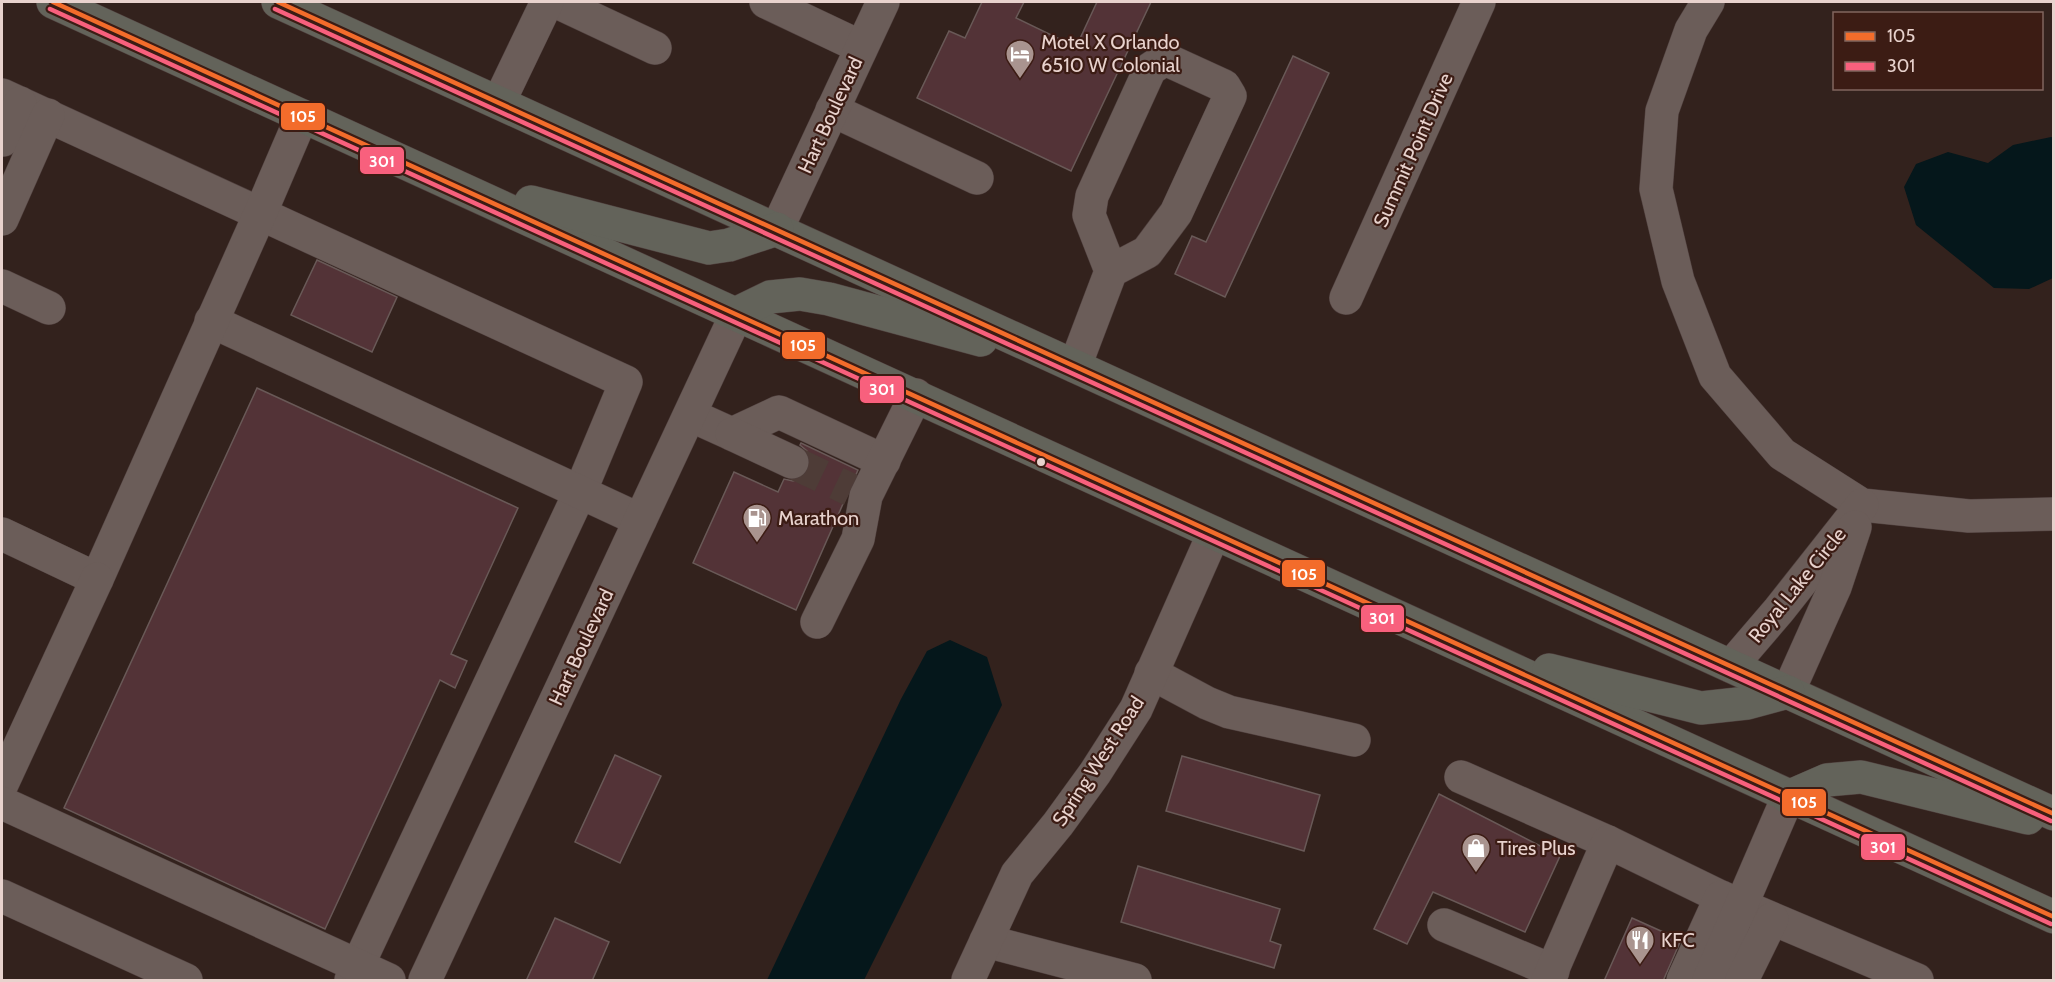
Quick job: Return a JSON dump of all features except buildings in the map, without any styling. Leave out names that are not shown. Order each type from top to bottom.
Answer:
[{"type":"highway","points":[[53,2],[2054,917]]},
{"type":"highway","points":[[294,5],[499,102],[2054,814]]},
{"type":"highway","points":[[439,178],[709,248],[729,245],[777,229]]},
{"type":"highway","points":[[737,313],[770,297],[800,294],[829,299],[1075,366]]},
{"type":"highway","points":[[1471,651],[1701,708],[1747,703],[1788,692]]},
{"type":"highway","points":[[1788,797],[1827,780],[1861,777],[2054,825]]},
{"type":"street","points":[[499,102],[547,2]]},
{"type":"street","points":[[557,2],[655,48]]},
{"type":"street","points":[[766,2],[861,47]]},
{"type":"street","name":"Hart Boulevard","points":[[777,229],[883,2]]},
{"type":"street","name":"Summit Point Drive","points":[[1346,298],[1479,2]]},
{"type":"street","points":[[1708,2],[1691,30],[1662,111],[1656,189],[1678,281],[1715,376],[1782,454],[1862,505],[1969,516],[2054,514]]},
{"type":"street","points":[[1075,366],[1111,271],[1147,252],[1176,213],[1230,96],[1224,86],[1165,59],[1150,69],[1092,196],[1089,215],[1111,271]]},
{"type":"street","points":[[3,140],[23,104]]},
{"type":"street","points":[[23,104],[626,382],[580,492],[354,973]]},
{"type":"street","points":[[2,219],[23,104]]},
{"type":"street","points":[[832,110],[977,178]]},
{"type":"street","points":[[6,763],[97,579],[302,116]]},
{"type":"street","points":[[2,286],[49,308]]},
{"type":"street","name":"Hart Boulevard","points":[[425,981],[737,313]]},
{"type":"street","points":[[211,321],[640,520]]},
{"type":"street","points":[[817,622],[858,538],[858,493],[884,461],[916,395]]},
{"type":"street","points":[[732,434],[780,411],[884,461]]},
{"type":"street","points":[[690,415],[792,462]]},
{"type":"street","name":"Royal Lake Circle","points":[[1731,666],[1862,505]]},
{"type":"street","name":"Royal Lake Circle","points":[[1788,692],[1835,587],[1862,505]]},
{"type":"street","name":"Spring West Road","points":[[968,981],[1017,874],[1058,824],[1095,773],[1136,709],[1214,533]]},
{"type":"street","points":[[2,534],[97,579]]},
{"type":"street","points":[[1151,673],[1229,712],[1354,740]]},
{"type":"street","points":[[1461,777],[1608,842],[1745,907],[1917,981]]},
{"type":"street","points":[[1709,981],[1745,907],[1788,797]]},
{"type":"street","points":[[2,802],[354,973],[389,981]]},
{"type":"street","points":[[1444,925],[1550,976],[1608,842]]},
{"type":"street","points":[[2,896],[186,981]]},
{"type":"street","points":[[1683,981],[1745,907]]},
{"type":"street","points":[[1742,981],[1745,907]]},
{"type":"street","points":[[986,941],[1135,981]]},
{"type":"shaded area","points":[[2054,138],[2053,278],[2029,289],[1994,288],[1916,225],[1904,187],[1916,164],[1948,152],[1988,163],[2013,145]]},
{"type":"shaded area","points":[[950,640],[987,657],[1002,705],[864,980],[767,980],[901,699],[927,651]]},
{"type":"tunnel","points":[[792,462],[851,490]]},
{"type":"transit line","name":"105","points":[[53,2],[2054,917]]},
{"type":"transit line","name":"105","points":[[278,2],[2054,814]]},
{"type":"transit line","name":"301","points":[[50,9],[2051,924]]},
{"type":"transit line","name":"301","points":[[275,9],[2051,821]]},
{"type":"place","name":"Motel X Orlando 6510 W Colonial","points":[[1020,80]]},
{"type":"place","name":"Marathon","points":[[757,544]]},
{"type":"place","name":"Tires Plus","points":[[1476,874]]},
{"type":"place","name":"KFC","points":[[1640,966]]}]
